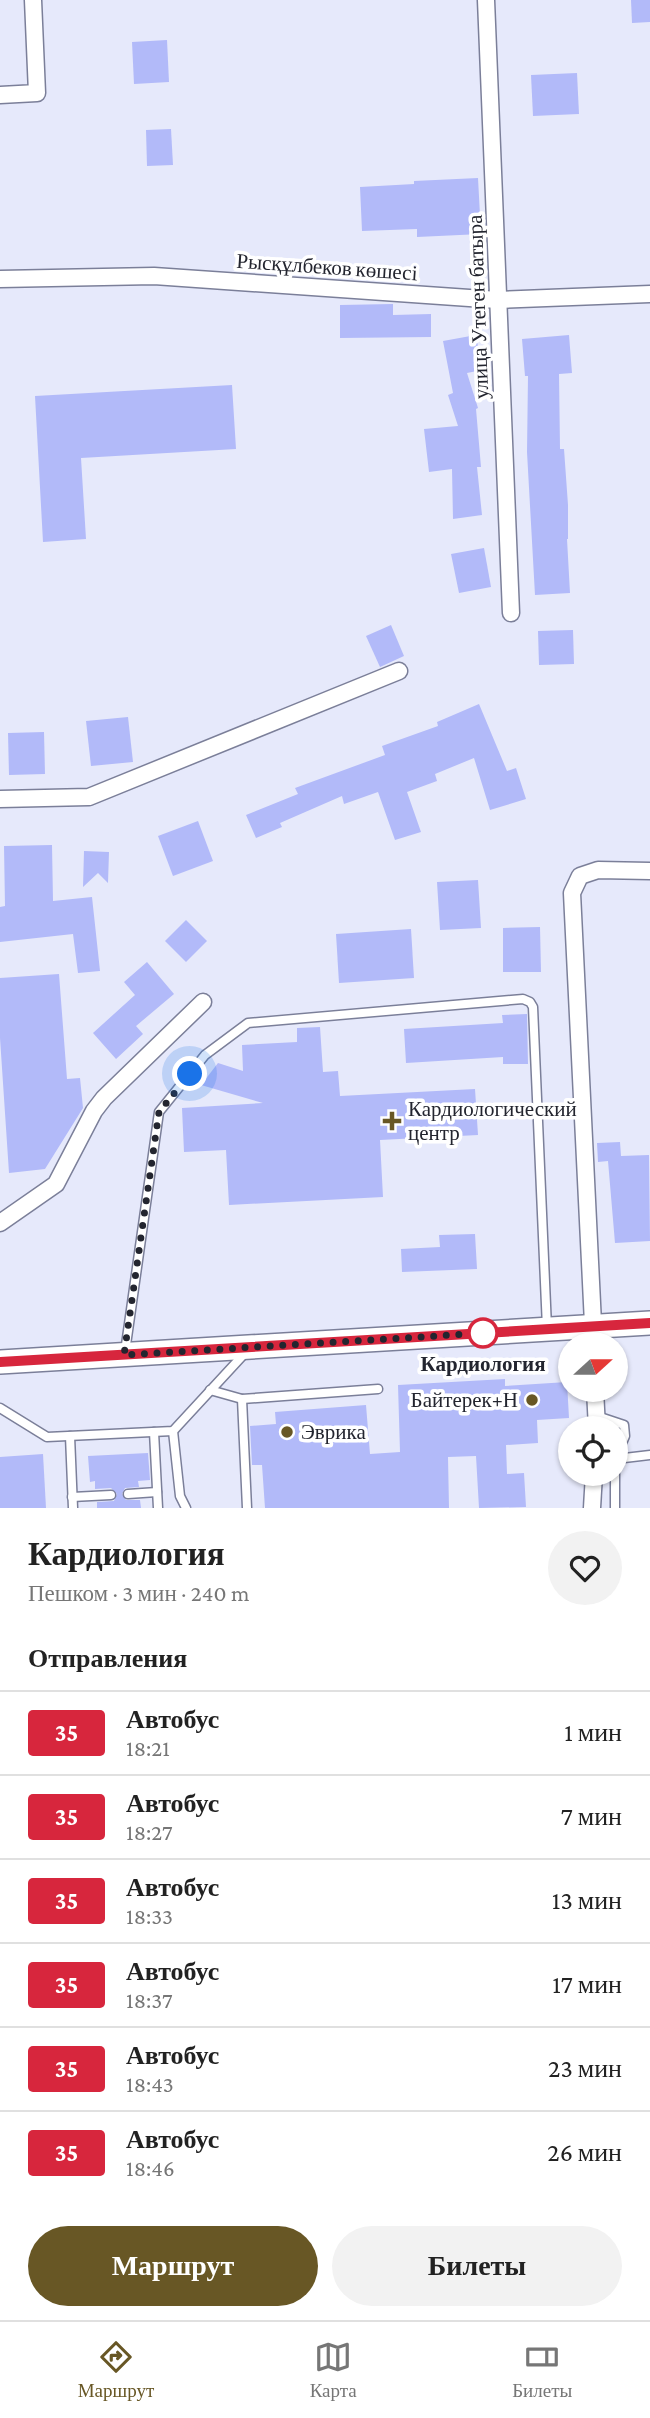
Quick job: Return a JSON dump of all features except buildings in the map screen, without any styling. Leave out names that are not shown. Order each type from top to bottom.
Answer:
[{"type":"main road","points":[[607,1332],[650,1323]]},
{"type":"main road","points":[[0,1362],[547,1329],[570,1332]]},
{"type":"street","points":[[0,95],[37,93],[33,0]]},
{"type":"street","name":"улица Утеген батыра","points":[[486,0],[512,613]]},
{"type":"street","name":"Рысқұлбеков көшесі","points":[[0,279],[154,276],[498,300],[650,294]]},
{"type":"street","points":[[0,799],[89,797],[400,671]]},
{"type":"street","points":[[593,1332],[572,893],[580,876],[598,870],[650,871]]},
{"type":"street","points":[[0,1223],[57,1184],[94,1111],[104,1098],[204,1002]]},
{"type":"street","points":[[592,1508],[593,1486]]},
{"type":"lane","points":[[124,1355],[159,1112],[205,1055],[248,1023],[523,999],[533,1007],[547,1329]]},
{"type":"lane","points":[[0,1408],[47,1437],[173,1431],[250,1347]]},
{"type":"lane","points":[[210,1390],[242,1399],[378,1389]]},
{"type":"lane","points":[[242,1399],[247,1508]]},
{"type":"lane","points":[[173,1431],[180,1496],[186,1508]]},
{"type":"lane","points":[[154,1432],[158,1508]]},
{"type":"lane","points":[[70,1436],[73,1508]]},
{"type":"lane","points":[[628,1457],[650,1455]]},
{"type":"lane","points":[[615,1486],[615,1508]]},
{"type":"lane","points":[[128,1494],[157,1492]]},
{"type":"lane","points":[[72,1497],[111,1495]]},
{"type":"bus line","name":"35","points":[[0,1362],[650,1323]]},
{"type":"place","name":"Кардиологический центр","points":[[392,1121]]},
{"type":"place","name":"Кардиология","points":[[483,1333]]},
{"type":"place","name":"Байтерек+Н","points":[[532,1400]]},
{"type":"place","name":"Эврика","points":[[287,1432]]},
{"type":"route","points":[[190,1074],[159,1112],[124,1355],[483,1333]]}]
